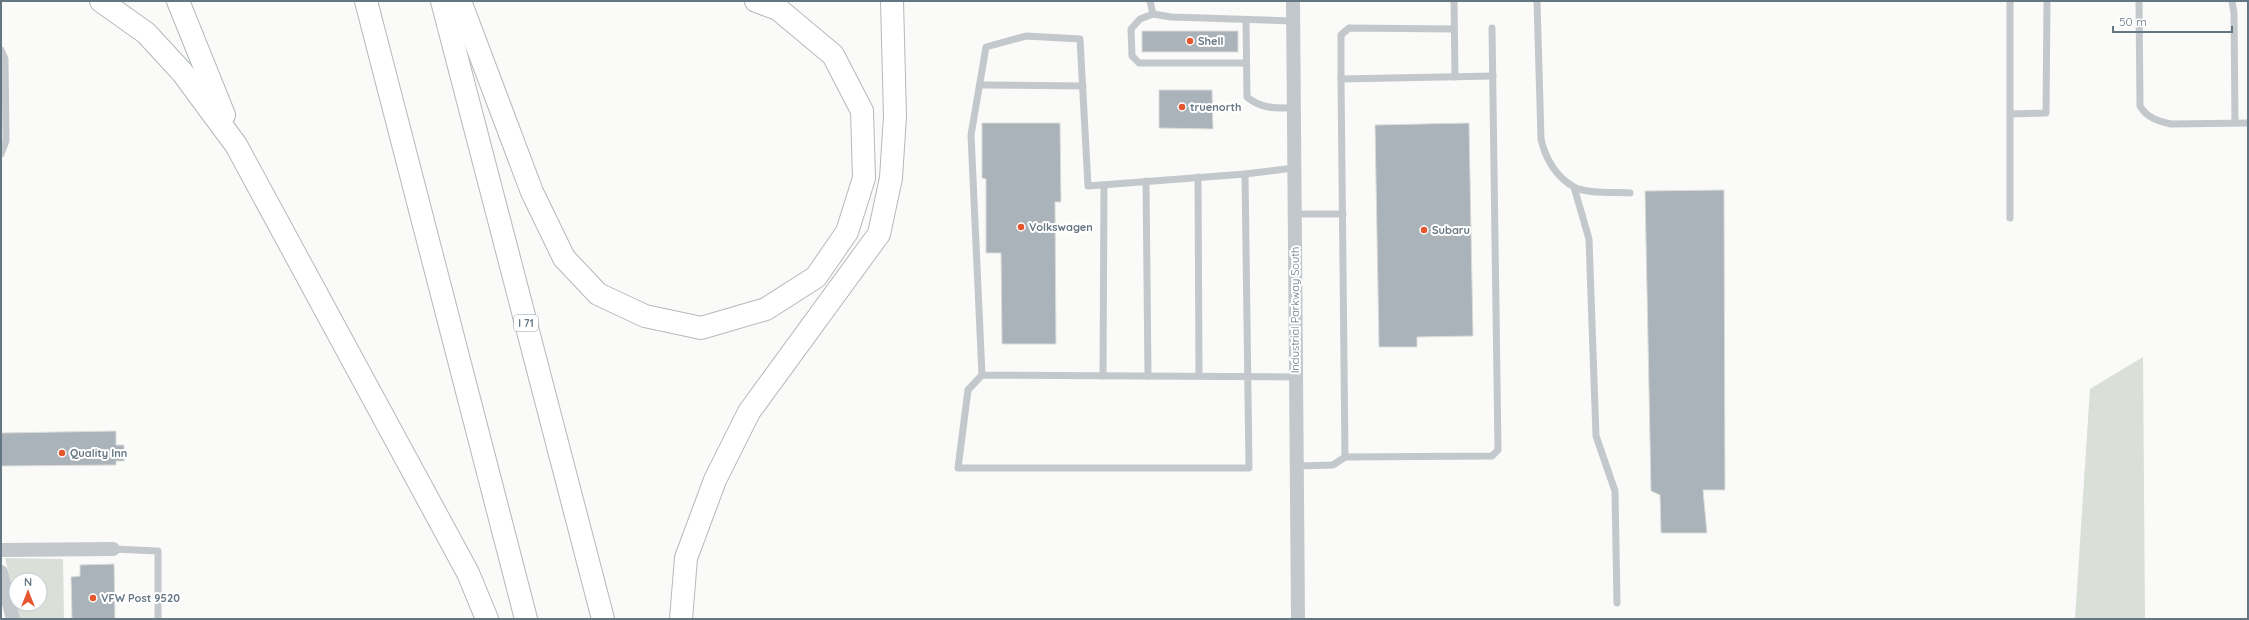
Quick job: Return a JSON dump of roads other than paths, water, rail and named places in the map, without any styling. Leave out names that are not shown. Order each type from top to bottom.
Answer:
[{"type":"highway","points":[[101,1],[146,32],[182,72],[236,145]]},
{"type":"highway","points":[[178,1],[236,145],[468,573],[487,619]]},
{"type":"highway","points":[[366,1],[526,619]]},
{"type":"highway","name":"I 71","points":[[442,1],[459,26],[603,619]]},
{"type":"highway","points":[[460,1],[459,26],[532,192],[564,258],[598,294],[645,316],[701,328],[766,309],[816,277],[847,232],[864,178],[862,111],[833,55],[778,9],[756,1]]},
{"type":"highway","points":[[682,619],[686,558],[715,480],[749,412],[879,234],[891,178],[895,116],[892,1]]},
{"type":"street","name":"Industrial Parkway South","points":[[1293,1],[1298,619]]},
{"type":"street","points":[[1,550],[113,549]]},
{"type":"street","points":[[1,572],[13,619]]},
{"type":"lane","points":[[1150,1],[1153,14]]},
{"type":"lane","points":[[1454,1],[1455,77]]},
{"type":"lane","points":[[1537,1],[1541,139],[1543,151],[1553,168],[1574,187],[1589,239],[1596,436],[1615,491],[1617,603]]},
{"type":"lane","points":[[2010,1],[2010,218]]},
{"type":"lane","points":[[2011,114],[2046,113],[2047,1]]},
{"type":"lane","points":[[2139,1],[2140,106],[2144,113],[2160,122],[2171,124],[2248,123]]},
{"type":"lane","points":[[2232,1],[2234,14],[2235,123]]},
{"type":"lane","points":[[1246,64],[1140,64],[1132,56],[1132,29],[1140,18],[1153,14],[1171,18],[1293,21]]},
{"type":"lane","points":[[1246,20],[1247,97],[1254,103],[1267,107],[1294,108]]},
{"type":"lane","points":[[1345,457],[1341,35],[1349,28],[1454,29]]},
{"type":"lane","points":[[1297,466],[1333,465],[1345,457],[1492,456],[1498,450],[1492,28]]},
{"type":"lane","points":[[1245,174],[1249,377],[1249,468],[958,468],[968,390],[982,375],[971,135],[986,46],[1026,36],[1080,39],[1088,186],[1245,174],[1294,168]]},
{"type":"lane","points":[[1,50],[5,59],[6,142],[1,154]]},
{"type":"lane","points":[[1341,79],[1493,76]]},
{"type":"lane","points":[[980,85],[1083,86]]},
{"type":"lane","points":[[1198,177],[1199,376]]},
{"type":"lane","points":[[1146,181],[1148,376]]},
{"type":"lane","points":[[1103,376],[1104,185]]},
{"type":"lane","points":[[1574,187],[1602,192],[1630,193]]},
{"type":"lane","points":[[1294,214],[1343,214]]},
{"type":"lane","points":[[982,375],[1296,377]]},
{"type":"lane","points":[[113,549],[158,551],[158,619]]},
{"type":"place","name":"Shell","points":[[1190,41]]},
{"type":"place","name":"truenorth","points":[[1182,107]]},
{"type":"place","name":"Volkswagen","points":[[1021,227]]},
{"type":"place","name":"Subaru","points":[[1424,230]]},
{"type":"place","name":"Quality Inn","points":[[62,453]]},
{"type":"place","name":"VFW Post 9520","points":[[93,598]]}]
